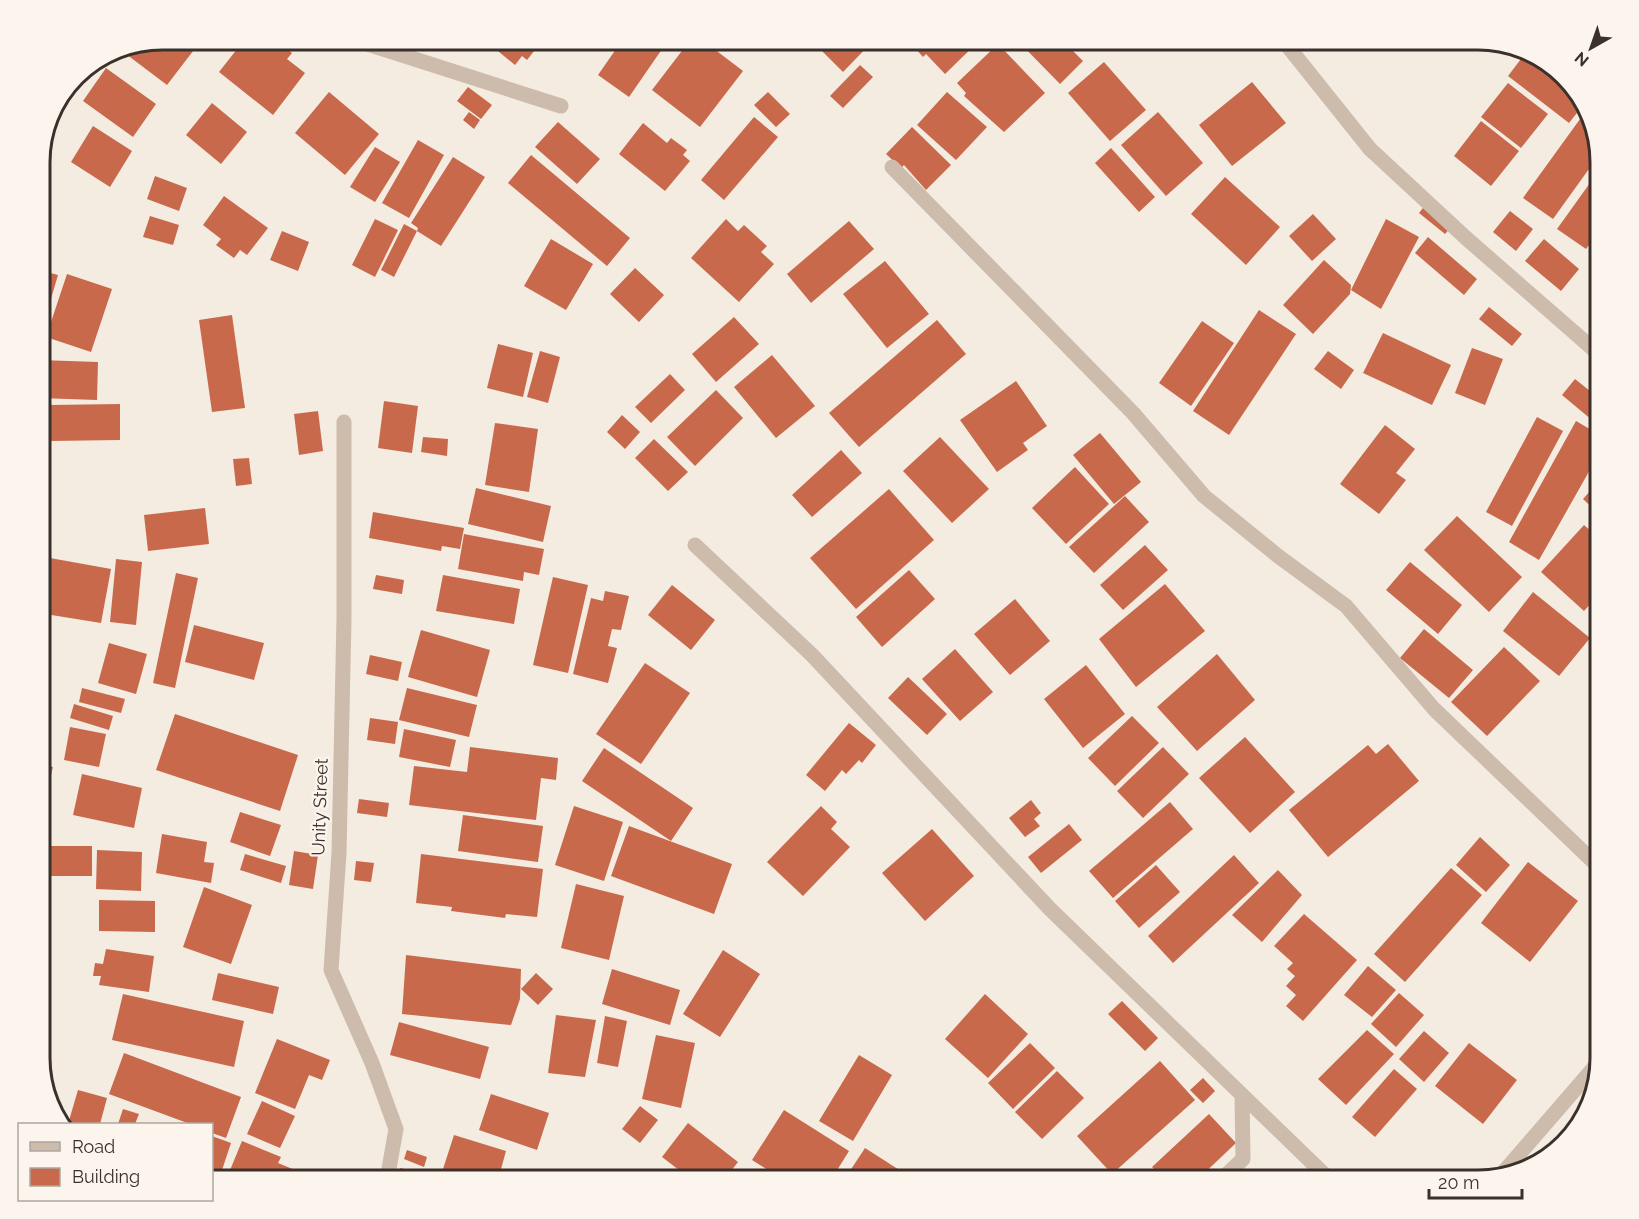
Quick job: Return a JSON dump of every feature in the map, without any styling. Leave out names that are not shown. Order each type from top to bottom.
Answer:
[{"type":"street","points":[[386,50],[561,106]]},
{"type":"street","points":[[1291,50],[1370,149],[1466,238],[1590,346]]},
{"type":"street","points":[[892,167],[1134,413],[1204,496],[1278,556],[1346,606],[1434,709],[1590,858]]},
{"type":"street","name":"Unity Street","points":[[344,422],[344,618],[340,806],[331,970],[372,1063],[396,1129],[389,1170]]},
{"type":"street","points":[[694,545],[812,655],[1050,909],[1320,1170]]},
{"type":"street","points":[[1510,1165],[1589,1074]]},
{"type":"street","points":[[1231,1170],[1243,1159],[1242,1095]]},
{"type":"building","points":[[147,50],[194,50],[167,85],[127,55]]},
{"type":"building","points":[[236,50],[288,50],[292,53],[287,59],[305,73],[273,115],[219,72]]},
{"type":"building","points":[[497,50],[535,50],[527,60],[522,56],[515,65]]},
{"type":"building","points":[[615,50],[661,50],[629,97],[598,75]]},
{"type":"building","points":[[683,50],[715,50],[743,71],[700,127],[652,90]]},
{"type":"building","points":[[821,50],[864,50],[843,72]]},
{"type":"building","points":[[917,50],[970,50],[945,74],[926,54],[923,57]]},
{"type":"building","points":[[992,50],[1004,50],[1045,93],[1004,132],[964,96],[966,93],[957,83]]},
{"type":"building","points":[[1027,50],[1072,50],[1083,61],[1060,84]]},
{"type":"building","points":[[1521,58],[1551,77],[1571,99],[1578,112],[1569,123],[1508,76]]},
{"type":"building","points":[[1104,62],[1146,110],[1110,141],[1068,93]]},
{"type":"building","points":[[860,65],[873,77],[843,108],[830,96]]},
{"type":"building","points":[[106,68],[156,104],[133,137],[83,101]]},
{"type":"building","points":[[1252,82],[1286,123],[1232,166],[1199,125]]},
{"type":"building","points":[[1508,83],[1548,114],[1521,148],[1481,117]]},
{"type":"building","points":[[468,87],[492,105],[481,119],[457,101]]},
{"type":"building","points":[[329,92],[379,134],[345,175],[295,133]]},
{"type":"building","points":[[768,92],[790,114],[776,127],[754,105]]},
{"type":"building","points":[[947,92],[987,127],[956,160],[917,125]]},
{"type":"building","points":[[212,103],[247,132],[221,164],[186,135]]},
{"type":"building","points":[[469,112],[480,120],[474,129],[463,120]]},
{"type":"building","points":[[1158,112],[1203,163],[1166,196],[1121,145]]},
{"type":"building","points":[[754,117],[778,137],[724,200],[701,180]]},
{"type":"building","points":[[1581,118],[1589,147],[1590,168],[1553,219],[1523,198]]},
{"type":"building","points":[[1481,121],[1519,151],[1491,186],[1454,156]]},
{"type":"building","points":[[558,122],[600,159],[577,184],[535,147]]},
{"type":"building","points":[[643,123],[667,143],[671,138],[687,150],[683,155],[690,161],[665,191],[619,154]]},
{"type":"building","points":[[93,126],[132,151],[110,187],[71,162]]},
{"type":"building","points":[[912,127],[951,165],[926,190],[904,165],[901,168],[886,154]]},
{"type":"building","points":[[418,140],[444,155],[409,218],[382,203]]},
{"type":"building","points":[[375,147],[400,162],[375,202],[350,187]]},
{"type":"building","points":[[1111,148],[1155,197],[1139,212],[1095,163]]},
{"type":"building","points":[[531,155],[630,238],[607,266],[508,183]]},
{"type":"building","points":[[453,157],[485,177],[441,246],[417,231],[418,228],[411,223]]},
{"type":"building","points":[[155,176],[187,188],[179,211],[147,199]]},
{"type":"building","points":[[1225,177],[1280,227],[1246,265],[1191,214]]},
{"type":"building","points":[[1590,183],[1590,244],[1586,249],[1557,229]]},
{"type":"building","points":[[224,196],[268,228],[247,255],[240,250],[234,258],[216,245],[221,239],[203,225]]},
{"type":"building","points":[[1426,204],[1452,226],[1445,234],[1419,213]]},
{"type":"building","points":[[1510,211],[1533,229],[1516,251],[1493,232]]},
{"type":"building","points":[[1313,214],[1336,239],[1312,261],[1289,236]]},
{"type":"building","points":[[150,216],[179,225],[173,245],[143,237]]},
{"type":"building","points":[[375,219],[398,230],[375,277],[352,265]]},
{"type":"building","points":[[726,219],[738,231],[744,225],[767,246],[761,252],[774,264],[739,302],[691,258]]},
{"type":"building","points":[[1386,219],[1419,237],[1381,309],[1351,290]]},
{"type":"building","points":[[849,221],[874,249],[811,303],[787,274]]},
{"type":"building","points":[[404,224],[417,231],[394,277],[381,270]]},
{"type":"building","points":[[282,231],[309,242],[298,271],[270,260]]},
{"type":"building","points":[[1428,237],[1477,279],[1464,295],[1415,253]]},
{"type":"building","points":[[551,239],[593,264],[566,310],[524,286]]},
{"type":"building","points":[[1544,239],[1579,269],[1561,291],[1525,261]]},
{"type":"building","points":[[1324,260],[1351,285],[1350,294],[1313,334],[1283,305]]},
{"type":"building","points":[[885,261],[929,314],[887,348],[843,294]]},
{"type":"building","points":[[635,268],[664,295],[639,322],[610,294]]},
{"type":"building","points":[[50,273],[58,275],[50,302]]},
{"type":"building","points":[[67,274],[112,289],[91,352],[50,338],[50,325]]},
{"type":"building","points":[[1489,307],[1522,334],[1512,346],[1479,319]]},
{"type":"building","points":[[1259,310],[1296,334],[1229,435],[1193,411]]},
{"type":"building","points":[[232,315],[245,408],[212,412],[199,320]]},
{"type":"building","points":[[734,317],[759,344],[716,382],[692,354]]},
{"type":"building","points":[[937,320],[966,354],[859,447],[829,413]]},
{"type":"building","points":[[1202,321],[1234,343],[1191,406],[1159,383]]},
{"type":"building","points":[[1383,333],[1451,365],[1432,405],[1363,373]]},
{"type":"building","points":[[498,344],[533,353],[523,397],[487,388]]},
{"type":"building","points":[[1472,348],[1503,359],[1485,405],[1455,393]]},
{"type":"building","points":[[540,351],[560,357],[548,403],[527,397]]},
{"type":"building","points":[[1328,351],[1354,370],[1341,389],[1314,369]]},
{"type":"building","points":[[772,355],[815,406],[776,438],[734,387]]},
{"type":"building","points":[[50,360],[98,362],[97,400],[50,398]]},
{"type":"building","points":[[670,374],[685,390],[651,423],[635,407]]},
{"type":"building","points":[[1575,379],[1590,391],[1590,418],[1562,395]]},
{"type":"building","points":[[1016,381],[1047,426],[1023,443],[1028,450],[997,472],[960,420]]},
{"type":"building","points":[[716,390],[743,418],[695,466],[667,437]]},
{"type":"building","points":[[384,401],[418,406],[412,453],[378,448]]},
{"type":"building","points":[[120,404],[120,440],[50,441],[50,405]]},
{"type":"building","points":[[318,411],[323,451],[299,455],[294,414]]},
{"type":"building","points":[[622,415],[640,432],[625,449],[607,432]]},
{"type":"building","points":[[1537,417],[1563,431],[1512,526],[1486,512]]},
{"type":"building","points":[[1576,421],[1590,429],[1590,470],[1539,560],[1509,542]]},
{"type":"building","points":[[495,423],[538,429],[529,492],[485,485]]},
{"type":"building","points":[[1385,425],[1415,449],[1396,473],[1406,480],[1379,514],[1340,484]]},
{"type":"building","points":[[1100,433],[1141,482],[1114,504],[1073,455]]},
{"type":"building","points":[[423,437],[448,439],[447,456],[421,452]]},
{"type":"building","points":[[940,437],[989,489],[952,523],[903,471]]},
{"type":"building","points":[[654,439],[688,472],[668,491],[635,458]]},
{"type":"building","points":[[841,450],[862,473],[812,517],[792,495]]},
{"type":"building","points":[[249,458],[252,484],[236,486],[233,459]]},
{"type":"building","points":[[1075,467],[1109,504],[1066,544],[1032,508]]},
{"type":"building","points":[[476,488],[551,506],[543,542],[468,524]]},
{"type":"building","points":[[889,489],[934,540],[856,609],[810,558]]},
{"type":"building","points":[[1590,491],[1590,506],[1583,499]]},
{"type":"building","points":[[1125,496],[1149,522],[1094,573],[1069,547]]},
{"type":"building","points":[[205,508],[209,544],[148,551],[144,515]]},
{"type":"building","points":[[373,512],[464,528],[460,549],[442,546],[441,551],[369,538]]},
{"type":"building","points":[[1457,516],[1522,577],[1489,612],[1424,550]]},
{"type":"building","points":[[1584,525],[1590,530],[1590,604],[1584,611],[1541,572]]},
{"type":"building","points":[[464,534],[544,549],[539,575],[524,572],[523,581],[458,569]]},
{"type":"building","points":[[1145,545],[1168,570],[1123,610],[1100,585]]},
{"type":"building","points":[[50,558],[111,569],[101,623],[50,615]]},
{"type":"building","points":[[116,559],[142,562],[136,625],[110,622]]},
{"type":"building","points":[[1410,562],[1462,605],[1438,634],[1386,590]]},
{"type":"building","points":[[909,570],[935,599],[882,647],[856,617]]},
{"type":"building","points":[[176,573],[198,578],[175,688],[153,683]]},
{"type":"building","points":[[376,575],[404,580],[402,594],[373,589]]},
{"type":"building","points":[[443,575],[520,589],[514,624],[436,611]]},
{"type":"building","points":[[553,577],[588,585],[568,673],[533,665]]},
{"type":"building","points":[[1165,584],[1205,631],[1136,687],[1099,639]]},
{"type":"building","points":[[672,585],[715,620],[691,650],[648,615]]},
{"type":"building","points":[[605,591],[629,596],[621,630],[612,629],[608,646],[617,648],[608,683],[573,674],[591,598],[603,601]]},
{"type":"building","points":[[1533,592],[1590,638],[1559,676],[1503,631]]},
{"type":"building","points":[[1015,599],[1050,641],[1010,675],[974,634]]},
{"type":"building","points":[[194,625],[264,643],[254,680],[185,662]]},
{"type":"building","points":[[1424,629],[1473,670],[1449,698],[1400,658]]},
{"type":"building","points":[[421,630],[490,650],[477,697],[408,677]]},
{"type":"building","points":[[109,643],[147,654],[136,694],[98,683]]},
{"type":"building","points":[[1504,647],[1540,681],[1487,736],[1451,702]]},
{"type":"building","points":[[955,649],[993,692],[960,721],[922,679]]},
{"type":"building","points":[[1217,654],[1255,700],[1197,751],[1157,707]]},
{"type":"building","points":[[370,655],[402,662],[398,681],[366,674]]},
{"type":"building","points":[[645,663],[690,693],[641,764],[596,734]]},
{"type":"building","points":[[1086,665],[1125,714],[1083,748],[1044,699]]},
{"type":"building","points":[[908,677],[947,714],[927,735],[888,698]]},
{"type":"building","points":[[82,688],[125,699],[121,713],[79,702]]},
{"type":"building","points":[[407,688],[477,705],[469,737],[399,720]]},
{"type":"building","points":[[74,704],[113,716],[109,730],[70,718]]},
{"type":"building","points":[[175,714],[298,755],[280,811],[156,770]]},
{"type":"building","points":[[1132,716],[1159,743],[1115,786],[1088,758]]},
{"type":"building","points":[[370,718],[398,722],[395,744],[367,740]]},
{"type":"building","points":[[849,723],[876,745],[862,763],[859,760],[846,774],[842,770],[825,791],[806,775]]},
{"type":"building","points":[[70,727],[106,734],[99,767],[64,760]]},
{"type":"building","points":[[404,729],[456,740],[450,767],[399,757]]},
{"type":"building","points":[[1245,737],[1295,792],[1250,833],[1199,778]]},
{"type":"building","points":[[1388,744],[1419,781],[1328,857],[1289,810],[1368,745],[1376,754]]},
{"type":"building","points":[[470,747],[558,758],[556,780],[541,778],[536,820],[409,805],[414,766],[467,772]]},
{"type":"building","points":[[1163,747],[1189,774],[1143,818],[1117,791]]},
{"type":"building","points":[[604,748],[693,808],[671,841],[582,781]]},
{"type":"building","points":[[82,774],[142,788],[134,828],[73,815]]},
{"type":"building","points":[[359,799],[389,803],[387,817],[357,813]]},
{"type":"building","points":[[1031,800],[1041,813],[1034,819],[1040,826],[1025,837],[1009,818]]},
{"type":"building","points":[[1170,802],[1193,829],[1113,898],[1089,871]]},
{"type":"building","points":[[574,806],[623,822],[604,881],[555,865]]},
{"type":"building","points":[[821,806],[837,822],[831,829],[850,847],[803,896],[767,862]]},
{"type":"building","points":[[240,812],[281,825],[270,856],[230,842]]},
{"type":"building","points":[[463,815],[543,826],[538,862],[458,851]]},
{"type":"building","points":[[1069,824],[1082,840],[1041,873],[1028,857]]},
{"type":"building","points":[[629,826],[732,864],[714,914],[611,876]]},
{"type":"building","points":[[932,829],[974,876],[925,921],[882,873]]},
{"type":"building","points":[[162,834],[207,842],[204,862],[214,863],[211,883],[156,873]]},
{"type":"building","points":[[1480,837],[1510,865],[1486,892],[1456,865]]},
{"type":"building","points":[[50,846],[92,846],[92,876],[50,876]]},
{"type":"building","points":[[97,850],[142,852],[141,891],[96,889]]},
{"type":"building","points":[[294,851],[318,855],[313,889],[289,885]]},
{"type":"building","points":[[245,854],[286,866],[281,883],[240,870]]},
{"type":"building","points":[[421,854],[543,869],[537,917],[506,914],[505,918],[451,911],[452,907],[416,903]]},
{"type":"building","points":[[1234,855],[1259,883],[1173,963],[1148,936]]},
{"type":"building","points":[[356,861],[374,863],[371,882],[354,880]]},
{"type":"building","points":[[1528,862],[1578,901],[1530,962],[1481,923]]},
{"type":"building","points":[[1156,865],[1180,892],[1139,928],[1115,901]]},
{"type":"building","points":[[1451,868],[1482,895],[1405,982],[1374,954]]},
{"type":"building","points":[[1278,870],[1302,895],[1262,942],[1232,915]]},
{"type":"building","points":[[576,884],[624,896],[609,960],[561,948]]},
{"type":"building","points":[[204,887],[252,905],[231,964],[183,947]]},
{"type":"building","points":[[99,900],[155,901],[155,932],[99,931]]},
{"type":"building","points":[[1304,914],[1357,960],[1303,1021],[1286,1006],[1296,995],[1286,986],[1295,976],[1287,969],[1293,963],[1274,946]]},
{"type":"building","points":[[106,949],[154,956],[149,992],[99,985],[101,976],[93,976],[95,963],[103,964]]},
{"type":"building","points":[[723,950],[760,974],[720,1037],[683,1014]]},
{"type":"building","points":[[406,955],[521,969],[520,999],[511,1025],[402,1014]]},
{"type":"building","points":[[1368,966],[1396,990],[1372,1017],[1344,995]]},
{"type":"building","points":[[612,969],[680,990],[670,1025],[602,1004]]},
{"type":"building","points":[[218,973],[279,987],[273,1014],[212,1000]]},
{"type":"building","points":[[536,973],[553,989],[538,1005],[521,989]]},
{"type":"building","points":[[1399,993],[1424,1015],[1396,1047],[1371,1024]]},
{"type":"building","points":[[123,994],[244,1021],[234,1067],[112,1040]]},
{"type":"building","points":[[985,994],[1028,1034],[988,1078],[945,1039]]},
{"type":"building","points":[[1122,1001],[1158,1038],[1145,1051],[1108,1014]]},
{"type":"building","points":[[556,1015],[596,1020],[585,1077],[548,1073]]},
{"type":"building","points":[[605,1016],[627,1021],[618,1067],[597,1063]]},
{"type":"building","points":[[399,1022],[489,1047],[480,1079],[390,1055]]},
{"type":"building","points":[[1367,1030],[1394,1054],[1346,1105],[1318,1079]]},
{"type":"building","points":[[1424,1031],[1449,1053],[1424,1082],[1399,1059]]},
{"type":"building","points":[[656,1035],[695,1043],[681,1108],[642,1099]]},
{"type":"building","points":[[277,1039],[330,1060],[322,1080],[309,1075],[295,1109],[255,1093]]},
{"type":"building","points":[[1030,1043],[1055,1068],[1013,1109],[988,1083]]},
{"type":"building","points":[[1469,1043],[1517,1080],[1483,1124],[1435,1086]]},
{"type":"building","points":[[124,1053],[241,1097],[226,1138],[213,1133],[213,1123],[187,1123],[109,1094]]},
{"type":"building","points":[[859,1055],[892,1075],[853,1141],[819,1121]]},
{"type":"building","points":[[1160,1061],[1195,1100],[1116,1170],[1108,1170],[1077,1136]]},
{"type":"building","points":[[1394,1069],[1417,1089],[1375,1137],[1352,1117]]},
{"type":"building","points":[[1057,1071],[1084,1098],[1042,1139],[1015,1112]]},
{"type":"building","points":[[1203,1078],[1215,1091],[1203,1103],[1190,1090]]},
{"type":"building","points":[[78,1090],[107,1098],[100,1123],[70,1123],[69,1121]]},
{"type":"building","points":[[491,1094],[549,1113],[537,1150],[479,1130]]},
{"type":"building","points":[[262,1101],[295,1116],[280,1148],[247,1134]]},
{"type":"building","points":[[640,1106],[658,1120],[640,1143],[622,1129]]},
{"type":"building","points":[[123,1109],[139,1114],[135,1123],[118,1123]]},
{"type":"building","points":[[784,1110],[849,1151],[837,1170],[768,1170],[752,1160]]},
{"type":"building","points":[[1209,1114],[1236,1143],[1208,1170],[1155,1170],[1152,1167]]},
{"type":"building","points":[[688,1123],[738,1162],[732,1170],[679,1170],[662,1157]]},
{"type":"building","points":[[454,1135],[506,1151],[501,1170],[443,1169]]},
{"type":"building","points":[[213,1136],[231,1143],[222,1170],[213,1170]]},
{"type":"building","points":[[242,1141],[281,1157],[278,1163],[295,1170],[230,1170]]},
{"type":"building","points":[[865,1148],[899,1170],[851,1170]]},
{"type":"building","points":[[407,1150],[427,1157],[424,1167],[404,1159]]}]
